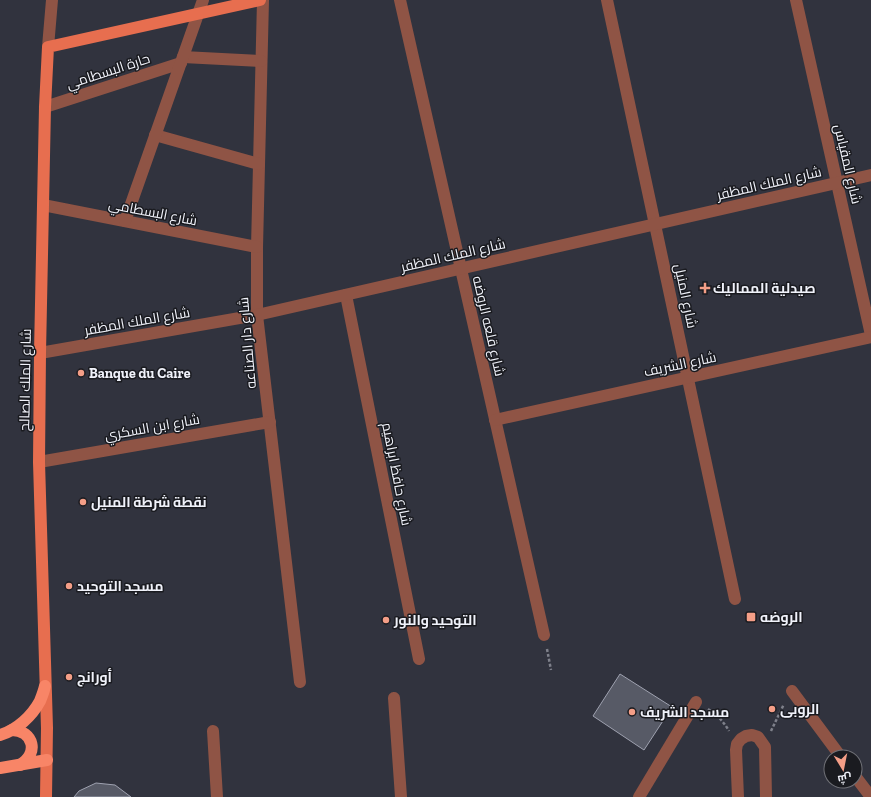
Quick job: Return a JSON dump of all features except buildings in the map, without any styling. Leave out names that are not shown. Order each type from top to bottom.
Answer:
[{"type":"highway","points":[[0,735],[5,734],[19,726],[31,715],[40,701],[45,686]]},
{"type":"highway","points":[[12,730],[18,730],[28,736],[32,747],[29,758],[20,765]]},
{"type":"highway","points":[[0,768],[47,760]]},
{"type":"main road","points":[[48,47],[262,0]]},
{"type":"main road","name":"شارع الملك الصالح","points":[[46,797],[47,760],[39,462],[45,107],[48,47]]},
{"type":"street","name":"شارع الملك الصالح","points":[[48,47],[52,0]]},
{"type":"street","points":[[125,221],[204,0]]},
{"type":"street","name":"شارع دار الصناعه","points":[[262,0],[256,316],[270,422],[300,682]]},
{"type":"street","name":"شارع قلعه الروضه","points":[[400,0],[544,635]]},
{"type":"street","name":"شارع المنيل","points":[[607,0],[735,599]]},
{"type":"street","name":"شارع المقياس","points":[[796,0],[871,336]]},
{"type":"street","points":[[182,60],[262,61]]},
{"type":"street","name":"حارة البسطامي","points":[[45,107],[182,60]]},
{"type":"street","points":[[155,135],[259,164]]},
{"type":"street","name":"شارع الملك المظفر","points":[[40,353],[256,316],[871,175]]},
{"type":"street","name":"شارع البسطامي","points":[[43,205],[257,247]]},
{"type":"street","name":"شارع حافظ ابراهيم","points":[[346,295],[419,659]]},
{"type":"street","name":"شارع الشريف","points":[[495,420],[871,336]]},
{"type":"street","name":"شارع ابن السكري","points":[[39,462],[270,422]]},
{"type":"street","points":[[792,691],[835,749]]},
{"type":"street","points":[[394,698],[401,797]]},
{"type":"street","points":[[639,797],[696,702]]},
{"type":"street","points":[[213,731],[217,797]]},
{"type":"street","points":[[738,797],[737,744],[746,736],[752,735],[758,737],[765,747],[766,797]]},
{"type":"street","points":[[863,786],[871,797]]},
{"type":"path","points":[[544,635],[551,670]]},
{"type":"path","points":[[765,747],[780,710],[792,691]]},
{"type":"path","points":[[696,702],[710,710],[724,723],[734,739],[736,750]]},
{"type":"place","name":"صيدلية المماليك","points":[[705,288]]},
{"type":"place","name":"Banque du Caire","points":[[81,373]]},
{"type":"place","name":"نقطة شرطة المنيل","points":[[83,502]]},
{"type":"place","name":"مسجد التوحيد","points":[[69,586]]},
{"type":"place","name":"الروضه","points":[[751,617]]},
{"type":"place","name":"التوحيد والنور","points":[[386,620]]},
{"type":"place","name":"أورانج","points":[[69,677]]},
{"type":"place","name":"الروبى","points":[[772,709]]},
{"type":"place","name":"مسجد الشريف","points":[[632,712]]}]
